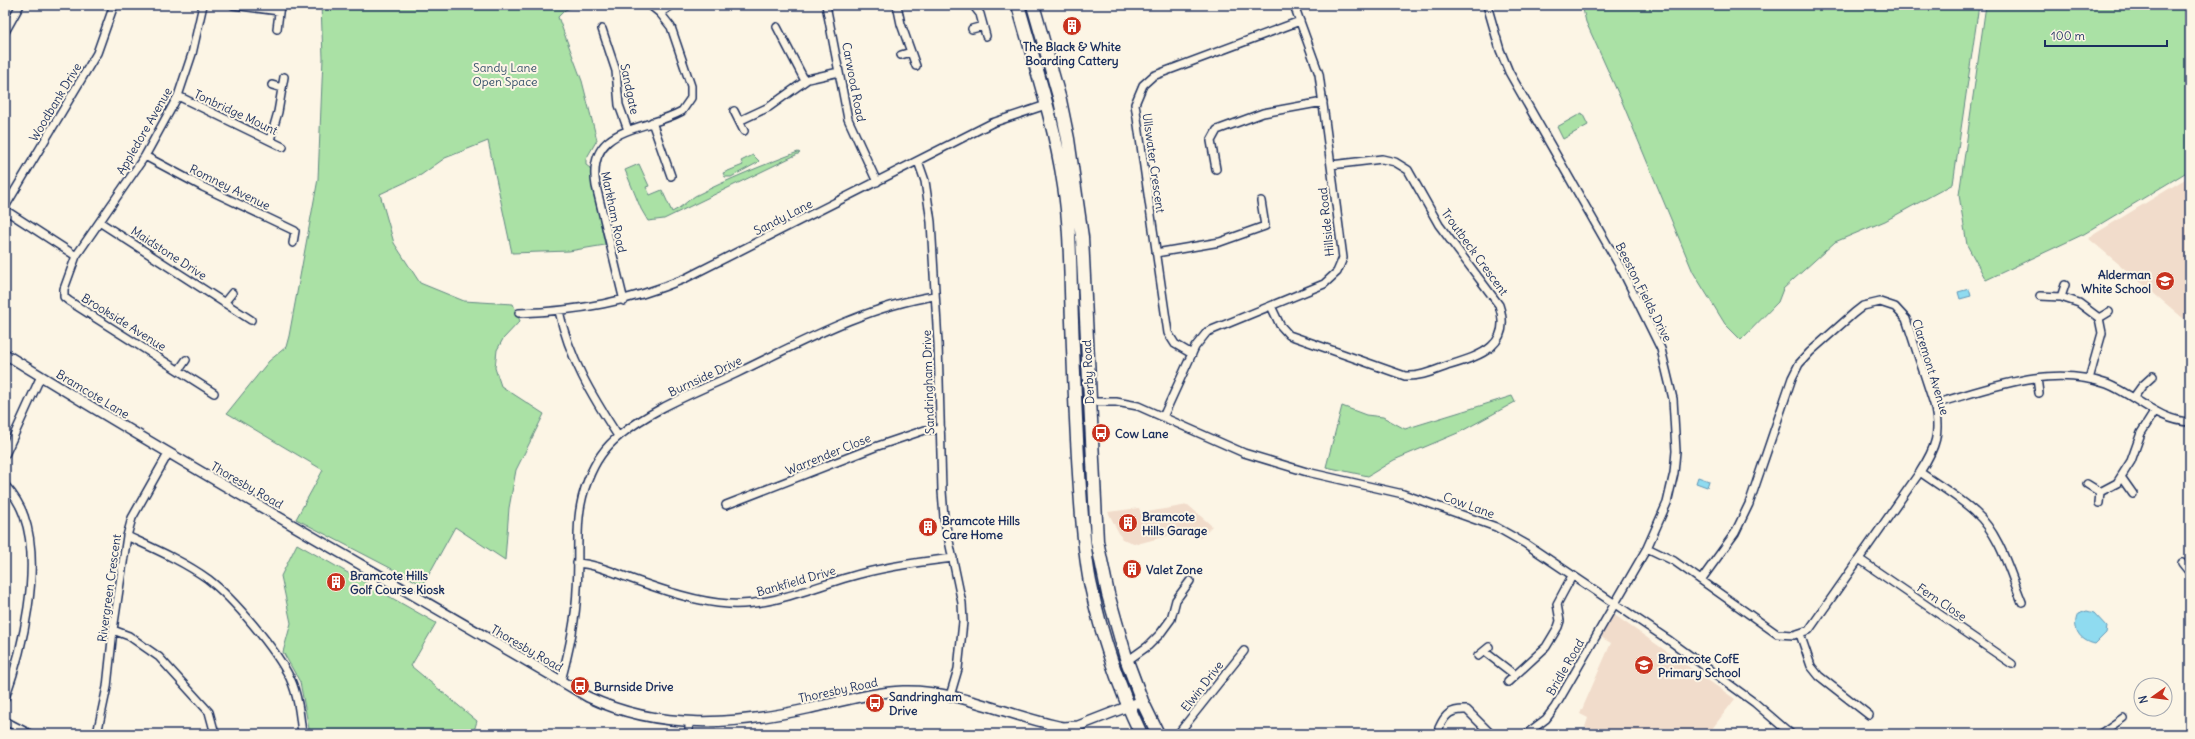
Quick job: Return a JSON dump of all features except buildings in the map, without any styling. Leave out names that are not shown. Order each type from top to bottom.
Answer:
[{"type":"highway","name":"Derby Road","points":[[1018,5],[1046,105],[1064,186],[1069,233],[1075,401],[1084,543],[1099,621],[1128,707],[1141,734]]},
{"type":"highway","name":"Derby Road","points":[[1033,5],[1060,100],[1077,188],[1082,237],[1097,541],[1108,594],[1127,661],[1142,701],[1158,734]]},
{"type":"street","points":[[5,32],[20,5]]},
{"type":"street","name":"Woodbank Drive","points":[[5,207],[97,53],[114,5]]},
{"type":"street","name":"Appledore Avenue","points":[[76,256],[101,223],[145,156],[178,96],[192,54],[203,5]]},
{"type":"street","points":[[233,5],[280,8],[276,29]]},
{"type":"street","name":"Markham Road","points":[[624,301],[608,239],[594,170],[598,155],[604,145],[615,136],[682,111],[689,104],[692,92],[670,27],[660,13],[650,5]]},
{"type":"street","points":[[660,13],[672,5]]},
{"type":"street","name":"Carwood Road","points":[[826,5],[850,125],[877,182]]},
{"type":"street","points":[[896,5],[910,52],[916,66]]},
{"type":"street","points":[[973,5],[980,14],[986,36]]},
{"type":"street","name":"Hillside Road","points":[[1163,417],[1198,341],[1207,332],[1324,284],[1332,278],[1343,258],[1319,74],[1294,5]]},
{"type":"street","name":"Beeston Fields Drive","points":[[1487,5],[1498,43],[1509,72],[1623,272],[1661,349],[1670,380],[1675,413],[1675,458],[1667,503],[1647,548],[1614,603]]},
{"type":"street","name":"Ullswater Crescent","points":[[1192,354],[1175,344],[1168,333],[1135,113],[1135,104],[1143,85],[1153,76],[1300,21]]},
{"type":"street","points":[[972,29],[983,26]]},
{"type":"street","points":[[777,27],[805,81]]},
{"type":"street","name":"Sandgate","points":[[602,29],[616,71],[619,105],[628,130]]},
{"type":"street","points":[[901,55],[910,52]]},
{"type":"street","points":[[739,121],[769,107],[805,81],[839,72]]},
{"type":"street","points":[[270,140],[284,77]]},
{"type":"street","points":[[272,85],[282,88]]},
{"type":"street","name":"Tonbridge Mount","points":[[178,96],[283,147]]},
{"type":"street","points":[[1216,169],[1211,141],[1217,130],[1263,113],[1323,102]]},
{"type":"street","name":"Sandy Lane","points":[[519,313],[559,311],[624,301],[653,292],[684,279],[992,123],[1046,105]]},
{"type":"street","points":[[734,111],[744,131]]},
{"type":"street","points":[[652,122],[671,176]]},
{"type":"street","name":"Romney Avenue","points":[[145,156],[203,187],[295,231],[293,243]]},
{"type":"street","name":"Troutbeck Crescent","points":[[1271,306],[1285,332],[1294,338],[1405,376],[1417,376],[1486,353],[1500,336],[1503,321],[1499,305],[1439,225],[1408,170],[1395,162],[1382,159],[1331,166]]},
{"type":"street","name":"Sandringham Drive","points":[[918,161],[925,181],[931,222],[943,504],[962,603],[964,622],[958,669],[950,696]]},
{"type":"street","points":[[1156,253],[1220,242],[1265,226],[1261,201]]},
{"type":"street","points":[[5,210],[76,256]]},
{"type":"street","name":"Maidstone Drive","points":[[101,223],[251,320]]},
{"type":"street","name":"Brookside Avenue","points":[[76,256],[64,289],[64,296],[77,307],[180,370],[214,393]]},
{"type":"street","points":[[2061,297],[2065,285]]},
{"type":"street","points":[[224,303],[232,293]]},
{"type":"street","name":"Burnside Drive","points":[[561,681],[572,640],[576,610],[579,513],[587,481],[601,456],[618,436],[668,406],[848,321],[906,301],[934,296]]},
{"type":"street","points":[[2040,296],[2061,297],[2079,303],[2099,318],[2102,333],[2089,379]]},
{"type":"street","name":"Claremont Avenue","points":[[1701,580],[1735,533],[1749,504],[1792,378],[1799,364],[1863,306],[1880,302],[1895,307],[1903,315],[1909,327],[1938,418],[1937,438],[1933,452],[1815,622],[1809,630],[1800,634]]},
{"type":"street","points":[[559,311],[564,337],[574,362],[618,436]]},
{"type":"street","points":[[2099,318],[2109,312]]},
{"type":"street","name":"Bramcote Lane","points":[[5,354],[168,454]]},
{"type":"street","points":[[180,370],[186,360]]},
{"type":"street","points":[[5,455],[41,376]]},
{"type":"street","points":[[2134,398],[2142,386],[2153,376]]},
{"type":"street","points":[[2037,378],[2039,393]]},
{"type":"street","points":[[1934,404],[2010,381],[2037,378],[2089,379],[2107,384],[2172,419],[2190,422]]},
{"type":"street","name":"Cow Lane","points":[[1090,402],[1130,404],[1244,453],[1307,472],[1403,494],[1472,517],[1510,534],[1670,641],[1736,689],[1791,734]]},
{"type":"street","points":[[2100,492],[2117,483],[2131,461],[2141,433],[2155,411]]},
{"type":"street","name":"Warrender Close","points":[[726,505],[875,447],[925,430],[941,429]]},
{"type":"street","name":"Thoresby Road","points":[[168,454],[588,697],[616,709],[655,719],[689,723],[746,721],[885,693],[922,692],[950,696],[1050,729],[1078,726],[1142,701]]},
{"type":"street","name":"Rivergreen Crescent","points":[[97,734],[108,688],[113,630],[127,536],[132,518],[168,454]]},
{"type":"street","points":[[1920,472],[1976,512],[1988,527],[1999,546],[2022,602]]},
{"type":"street","points":[[2121,476],[2133,494]]},
{"type":"street","points":[[2087,484],[2100,492]]},
{"type":"street","points":[[5,485],[24,514],[30,538],[30,556],[27,610],[16,667],[5,698]]},
{"type":"street","points":[[2099,503],[2100,492]]},
{"type":"street","points":[[127,536],[181,562],[207,579],[243,613],[290,678],[297,697],[302,734]]},
{"type":"street","points":[[1647,548],[1674,561],[1777,634],[1785,636],[1800,634],[1811,666],[1819,676],[1829,686],[1869,715]]},
{"type":"street","name":"Bankfield Drive","points":[[577,563],[591,565],[690,597],[719,603],[740,605],[781,599],[865,572],[953,558]]},
{"type":"street","name":"Fern Close","points":[[1859,559],[2012,664]]},
{"type":"street","points":[[2182,563],[2190,572]]},
{"type":"street","points":[[1508,682],[1546,647],[1560,621],[1557,604],[1572,576]]},
{"type":"street","points":[[1127,661],[1148,646],[1160,634],[1170,619],[1176,600],[1190,580]]},
{"type":"street","name":"Bridle Road","points":[[1526,734],[1546,719],[1555,707],[1614,603]]},
{"type":"street","points":[[113,630],[129,636],[159,657],[209,712],[215,734]]},
{"type":"street","points":[[1478,656],[1487,649],[1515,676]]},
{"type":"street","name":"Elwin Drive","points":[[1178,734],[1244,651]]},
{"type":"street","points":[[1439,728],[1443,718],[1448,713],[1459,709],[1467,710],[1491,734]]},
{"type":"street","points":[[2100,734],[2123,718]]},
{"type":"street","points":[[5,721],[30,734]]},
{"type":"street","points":[[688,734],[689,723]]},
{"type":"street","points":[[2185,734],[2190,730]]},
{"type":"shaded area","name":"Alderman White School","points":[[2190,176],[2190,324],[2088,238]]},
{"type":"shaded area","points":[[1188,505],[1212,526],[1200,538],[1190,530],[1137,544],[1122,539],[1108,512],[1139,508],[1141,513]]},
{"type":"shaded area","name":"Bramcote CofE Primary School","points":[[1613,614],[1735,699],[1708,734],[1599,734],[1585,727],[1588,718],[1580,714],[1611,643],[1599,636]]},
{"type":"green space","name":"Sandy Lane Open Space","points":[[321,5],[577,5],[565,10],[558,17],[582,81],[597,140],[586,159],[586,165],[590,168],[605,245],[569,251],[512,253],[488,141],[445,158],[421,175],[380,194],[394,243],[420,283],[464,301],[513,304],[520,321],[503,339],[497,350],[495,368],[501,386],[544,414],[516,470],[509,508],[505,560],[455,527],[423,585],[296,519],[323,470],[227,413],[269,361],[286,347],[289,336],[318,179],[323,58]]},
{"type":"green space","points":[[1582,5],[1979,5],[1953,184],[1885,221],[1835,242],[1783,289],[1778,302],[1741,340],[1725,324],[1693,272],[1623,104],[1586,22]]},
{"type":"green space","points":[[1986,5],[2190,5],[2190,170],[2084,234],[1986,280],[1967,245],[1959,195]]},
{"type":"green space","points":[[1582,113],[1588,125],[1563,139],[1557,127]]},
{"type":"green space","points":[[798,152],[800,153],[664,219],[648,221],[641,209],[625,170],[639,164],[649,186],[646,187],[650,195],[662,190],[672,212],[695,196],[746,172]]},
{"type":"green space","points":[[753,155],[759,161],[757,163],[731,177],[725,177],[723,173],[743,165],[741,161]]},
{"type":"green space","points":[[1512,396],[1515,402],[1460,432],[1394,460],[1368,476],[1326,467],[1342,406],[1366,415],[1383,417],[1405,429]]},
{"type":"green space","points":[[297,544],[436,623],[411,666],[477,721],[473,734],[310,734],[300,682],[283,652],[291,623],[281,576]]},
{"type":"water","points":[[1969,289],[1971,296],[1960,299],[1958,292]]},
{"type":"water","points":[[1698,477],[1709,481],[1707,487],[1696,483]]},
{"type":"water","points":[[2087,611],[2094,613],[2107,627],[2106,633],[2095,644],[2081,637],[2076,629],[2076,619],[2078,614]]},
{"type":"place","name":"The Black & White Boarding Cattery","points":[[1072,26]]},
{"type":"place","name":"Alderman White School","points":[[2165,281]]},
{"type":"place","name":"Cow Lane","points":[[1101,433]]},
{"type":"place","name":"Bramcote Hills Garage","points":[[1128,523]]},
{"type":"place","name":"Bramcote Hills Care Home","points":[[928,527]]},
{"type":"place","name":"Valet Zone","points":[[1132,569]]},
{"type":"place","name":"Bramcote Hills Golf Course Kiosk","points":[[336,582]]},
{"type":"place","name":"Bramcote CofE Primary School","points":[[1644,665]]},
{"type":"place","name":"Burnside Drive","points":[[580,686]]},
{"type":"place","name":"Sandringham Drive","points":[[875,703]]}]
